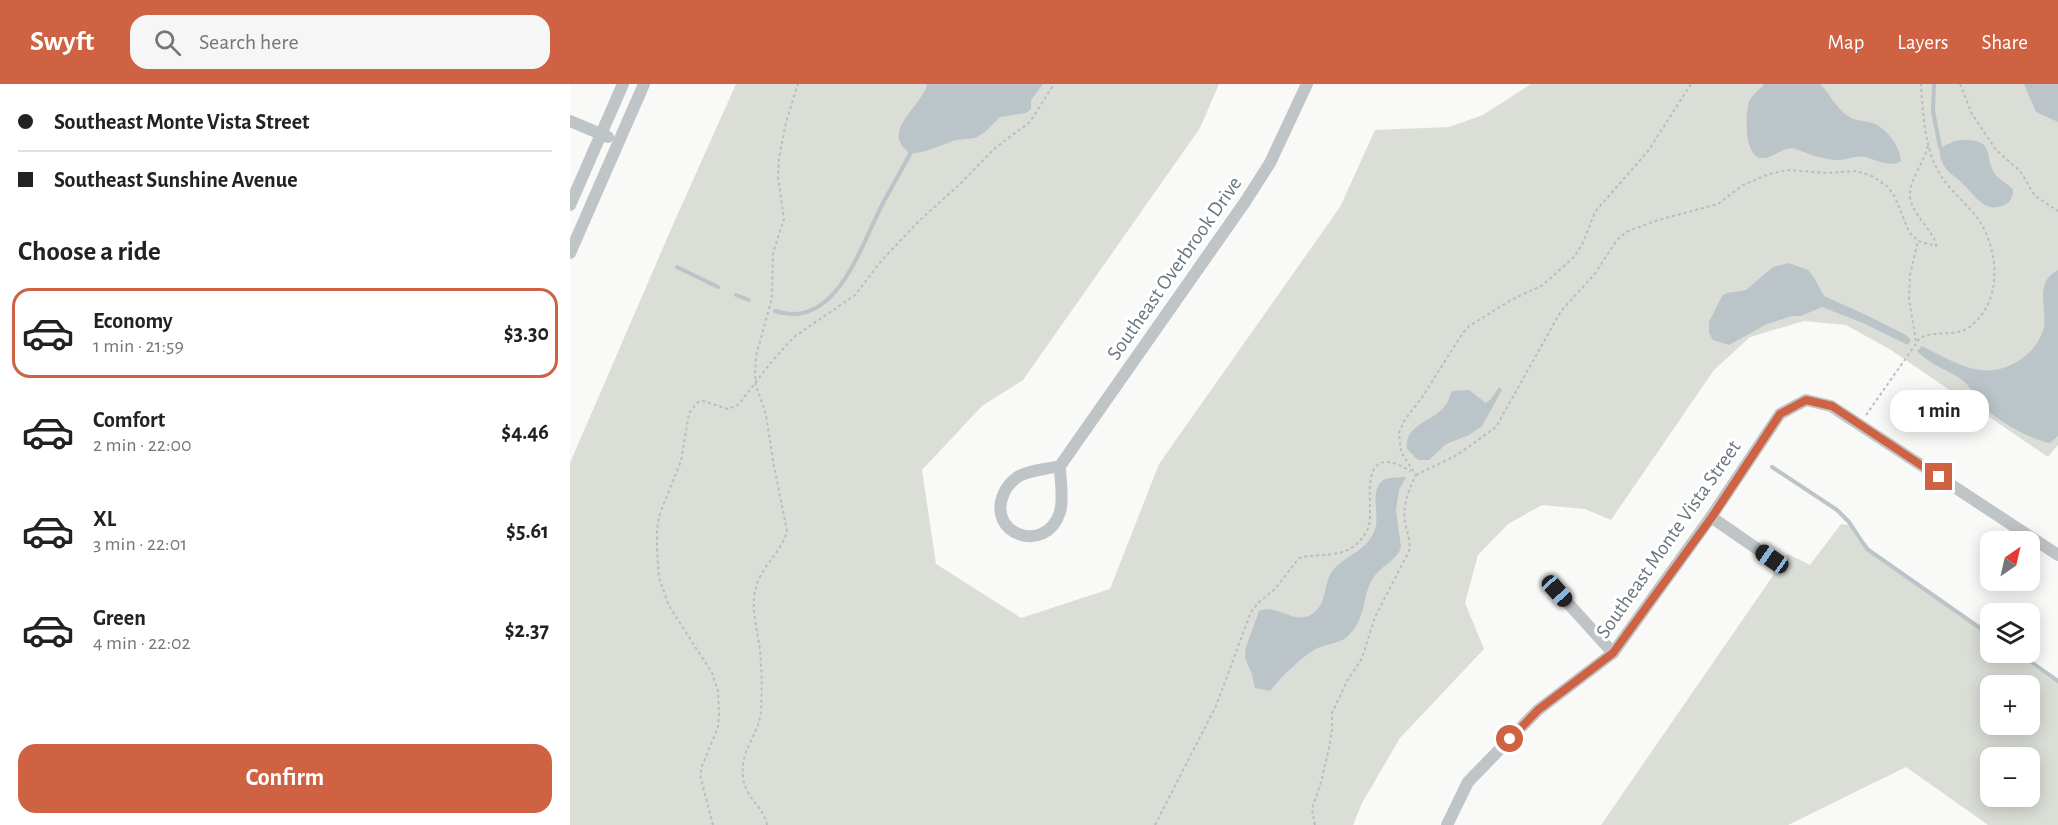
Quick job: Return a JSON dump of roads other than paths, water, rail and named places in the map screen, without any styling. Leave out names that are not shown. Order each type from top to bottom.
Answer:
[{"type":"street","points":[[570,205],[622,84]]},
{"type":"street","points":[[570,253],[644,84]]},
{"type":"street","name":"Southeast Overbrook Drive","points":[[1059,466],[1270,163],[1307,84]]},
{"type":"street","points":[[570,121],[619,142]]},
{"type":"street","name":"Southeast Monte Vista Street","points":[[1447,825],[1468,782],[1538,710],[1613,653],[1712,517],[1780,414],[1806,400],[1832,406],[2058,555]]},
{"type":"street","points":[[1059,466],[1061,510],[1054,526],[1039,537],[1024,536],[1011,531],[1001,518],[999,504],[1006,487],[1019,476],[1059,466]]},
{"type":"street","points":[[1712,517],[1772,559]]},
{"type":"street","points":[[1557,591],[1613,653]]},
{"type":"waterway","points":[[1934,84],[1933,111],[1940,147]]},
{"type":"waterway","points":[[775,311],[797,314],[815,308],[831,296],[856,260],[883,203],[910,154]]},
{"type":"waterway","points":[[677,267],[718,287]]},
{"type":"waterway","points":[[736,295],[749,300]]},
{"type":"waterway","points":[[1772,467],[1837,510],[1849,522],[1867,549],[1980,628]]},
{"type":"waterway","points":[[2033,663],[2058,681]]}]
